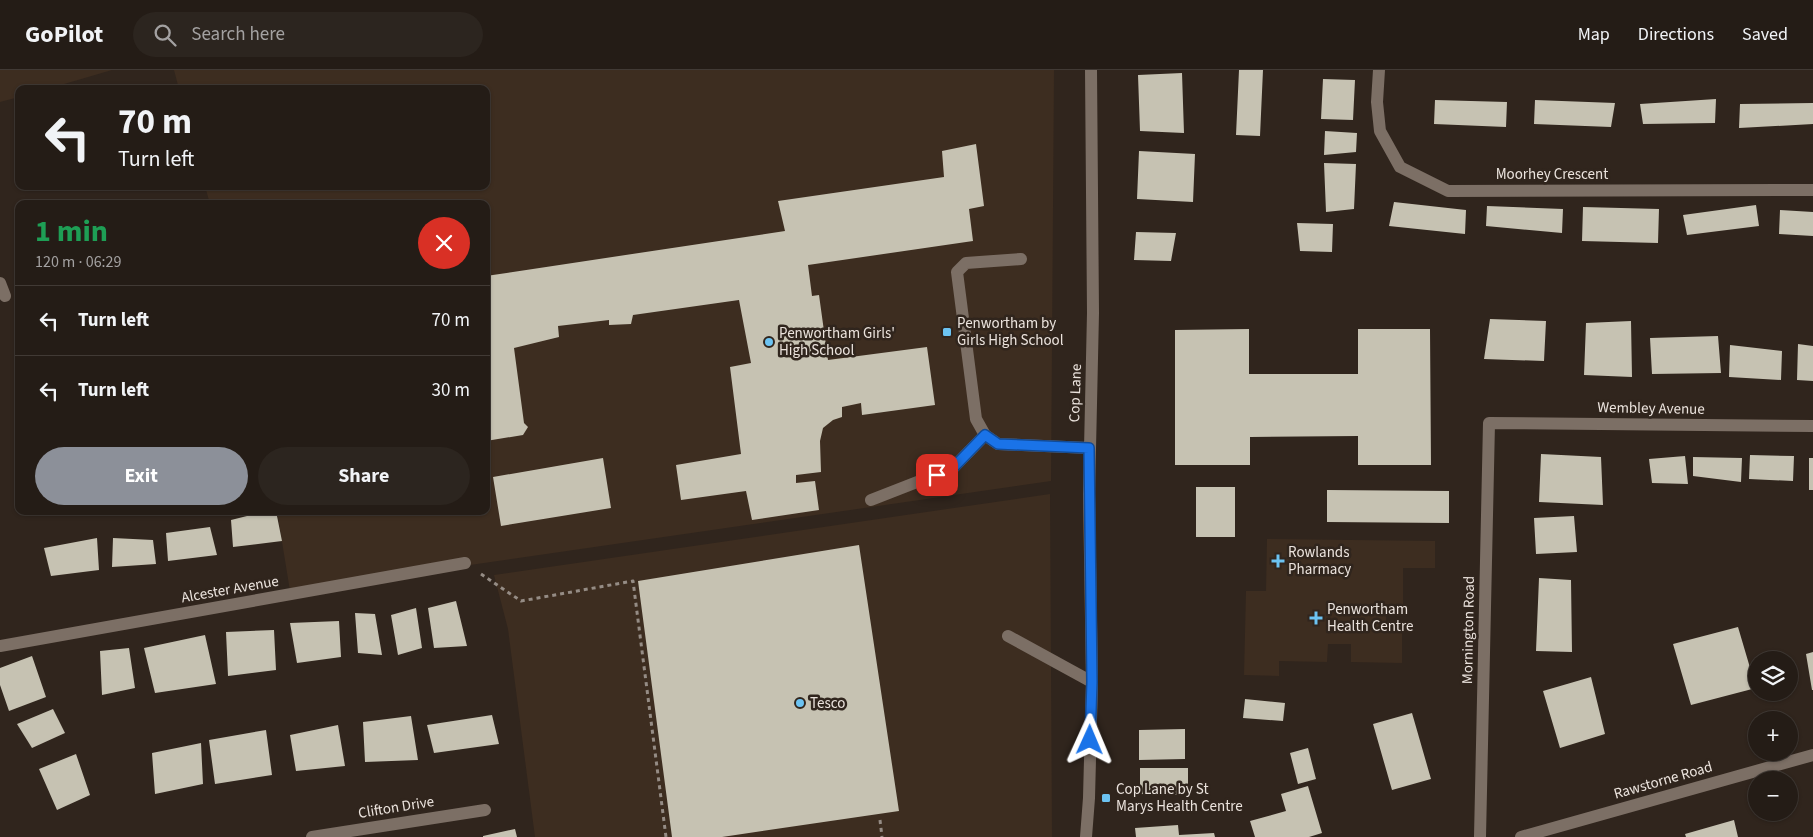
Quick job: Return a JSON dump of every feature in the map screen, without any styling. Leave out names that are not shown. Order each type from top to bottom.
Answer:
[{"type":"street","name":"Cop Lane","points":[[1086,837],[1092,682],[1089,448],[1093,313],[1091,70]]},
{"type":"street","name":"Moorhey Crescent","points":[[1379,70],[1377,102],[1380,131],[1400,167],[1448,191],[1813,190]]},
{"type":"street","points":[[1020,259],[966,264],[957,272],[976,419],[985,435],[998,444],[1089,448]]},
{"type":"street","points":[[0,283],[5,296]]},
{"type":"street","name":"Wembley Avenue","points":[[1489,423],[1813,426]]},
{"type":"street","name":"Mornington Road","points":[[1480,837],[1489,423]]},
{"type":"street","points":[[872,500],[953,468],[985,435]]},
{"type":"street","name":"Alcester Avenue","points":[[0,646],[465,563]]},
{"type":"street","points":[[1008,636],[1092,682]]},
{"type":"street","name":"Rawstorne Road","points":[[1521,837],[1813,755]]},
{"type":"street","name":"Clifton Drive","points":[[312,837],[485,810]]},
{"type":"path","points":[[465,563],[521,601],[633,581],[666,837]]},
{"type":"path","points":[[880,820],[882,837]]},
{"type":"shaded area","points":[[0,70],[112,70],[61,85],[15,85],[15,98],[0,102]]},
{"type":"shaded area","name":"Penwortham Girls' High School","points":[[174,70],[1054,70],[1051,481],[290,591],[278,515],[490,515],[490,200],[209,200],[206,190],[490,190],[490,85],[178,85]]},
{"type":"shaded area","points":[[1050,494],[1052,837],[535,837],[508,629],[494,575]]},
{"type":"shaded area","name":"Penwortham Health Centre","points":[[1267,539],[1435,541],[1435,568],[1403,568],[1403,605],[1386,605],[1386,630],[1402,631],[1402,663],[1351,662],[1351,644],[1328,644],[1327,662],[1279,661],[1279,676],[1244,675],[1246,591],[1266,591]]},
{"type":"building","points":[[1239,70],[1263,70],[1260,136],[1236,135]]},
{"type":"building","points":[[1182,73],[1184,133],[1140,131],[1138,75]]},
{"type":"building","points":[[1323,79],[1355,80],[1353,120],[1321,119]]},
{"type":"building","points":[[1716,99],[1715,123],[1643,124],[1640,104]]},
{"type":"building","points":[[1435,100],[1507,102],[1506,127],[1434,124]]},
{"type":"building","points":[[1535,100],[1615,103],[1611,127],[1534,124]]},
{"type":"building","points":[[1813,103],[1813,124],[1739,128],[1740,104]]},
{"type":"building","points":[[1325,131],[1357,133],[1356,152],[1324,155]]},
{"type":"building","points":[[976,144],[984,206],[969,209],[973,241],[808,265],[812,296],[819,295],[828,360],[927,347],[935,405],[862,415],[861,403],[842,407],[842,417],[833,420],[823,428],[820,441],[821,472],[796,475],[796,483],[815,481],[819,510],[752,520],[746,491],[681,500],[676,465],[741,454],[730,367],[751,363],[739,300],[633,315],[631,324],[609,325],[609,320],[558,326],[559,337],[514,348],[524,423],[528,427],[523,435],[490,440],[490,275],[785,231],[778,201],[944,177],[942,151]]},
{"type":"building","points":[[1139,151],[1195,154],[1193,202],[1137,199]]},
{"type":"building","points":[[1324,163],[1356,164],[1354,209],[1326,212]]},
{"type":"building","points":[[1394,202],[1466,210],[1465,234],[1389,226]]},
{"type":"building","points":[[1756,205],[1759,226],[1687,235],[1683,215]]},
{"type":"building","points":[[1487,206],[1563,209],[1562,233],[1486,226]]},
{"type":"building","points":[[1583,207],[1659,209],[1658,243],[1582,241]]},
{"type":"building","points":[[1780,210],[1813,212],[1813,236],[1779,234]]},
{"type":"building","points":[[1297,223],[1333,224],[1332,252],[1300,251]]},
{"type":"building","points":[[1136,232],[1176,233],[1171,261],[1134,260]]},
{"type":"building","points":[[1490,319],[1546,321],[1544,361],[1484,359]]},
{"type":"building","points":[[1631,321],[1632,377],[1584,375],[1586,323]]},
{"type":"building","points":[[1249,329],[1249,374],[1358,374],[1358,329],[1430,329],[1431,465],[1358,465],[1358,436],[1250,437],[1250,465],[1175,465],[1175,330]]},
{"type":"building","points":[[1718,336],[1721,373],[1652,374],[1650,338]]},
{"type":"building","points":[[1798,344],[1813,346],[1813,381],[1797,380]]},
{"type":"building","points":[[1730,345],[1782,351],[1781,380],[1729,377]]},
{"type":"building","points":[[1541,454],[1601,457],[1603,505],[1539,502]]},
{"type":"building","points":[[1750,455],[1794,456],[1793,481],[1749,479]]},
{"type":"building","points":[[1685,456],[1688,484],[1652,483],[1649,459]]},
{"type":"building","points":[[1693,457],[1742,458],[1741,482],[1693,476]]},
{"type":"building","points":[[603,458],[611,508],[501,526],[493,477]]},
{"type":"building","points":[[1809,458],[1813,458],[1813,490],[1809,490]]},
{"type":"building","points":[[1196,487],[1235,487],[1235,537],[1196,537]]},
{"type":"building","points":[[1327,490],[1449,491],[1449,523],[1327,522]]},
{"type":"building","points":[[251,515],[277,515],[282,541],[233,547],[231,520]]},
{"type":"building","points":[[1574,516],[1577,552],[1536,554],[1534,518]]},
{"type":"building","points":[[210,527],[217,555],[168,561],[166,533]]},
{"type":"building","points":[[97,538],[99,570],[51,576],[44,548]]},
{"type":"building","points":[[113,538],[153,540],[156,564],[112,567]]},
{"type":"building","points":[[859,545],[899,811],[722,837],[672,837],[638,581]]},
{"type":"building","points":[[1539,578],[1571,580],[1572,652],[1536,651]]},
{"type":"building","points":[[456,601],[467,646],[434,648],[428,608]]},
{"type":"building","points":[[416,608],[422,648],[398,655],[391,615]]},
{"type":"building","points":[[355,613],[375,614],[382,655],[358,653]]},
{"type":"building","points":[[339,621],[341,657],[297,663],[290,623]]},
{"type":"building","points":[[1738,627],[1748,661],[1748,690],[1691,705],[1673,644]]},
{"type":"building","points":[[274,630],[276,670],[228,676],[226,632]]},
{"type":"building","points":[[205,635],[216,684],[155,693],[144,648]]},
{"type":"building","points":[[129,648],[135,688],[102,695],[100,651]]},
{"type":"building","points":[[1813,652],[1813,690],[1812,690],[1806,654]]},
{"type":"building","points":[[32,656],[46,697],[9,711],[0,685],[0,668]]},
{"type":"building","points":[[1591,677],[1605,734],[1560,748],[1543,691]]},
{"type":"building","points":[[1245,699],[1285,703],[1283,721],[1243,718]]},
{"type":"building","points":[[53,709],[65,733],[32,748],[17,724]]},
{"type":"building","points":[[1412,713],[1431,779],[1392,790],[1373,724]]},
{"type":"building","points":[[492,715],[499,744],[434,753],[427,725]]},
{"type":"building","points":[[411,716],[418,760],[365,762],[363,722]]},
{"type":"building","points":[[338,725],[345,766],[296,771],[290,735]]},
{"type":"building","points":[[1185,729],[1185,759],[1139,760],[1139,730]]},
{"type":"building","points":[[266,730],[272,775],[215,784],[209,740]]},
{"type":"building","points":[[201,743],[203,784],[155,794],[152,753]]},
{"type":"building","points":[[1308,748],[1316,779],[1298,784],[1290,753]]},
{"type":"building","points":[[76,754],[90,795],[57,810],[39,769]]},
{"type":"building","points":[[1140,768],[1188,768],[1188,795],[1140,794]]},
{"type":"building","points":[[1308,786],[1322,833],[1309,837],[1255,837],[1250,821],[1286,811],[1281,794]]},
{"type":"building","points":[[1734,820],[1738,837],[1686,837],[1685,834]]},
{"type":"building","points":[[1178,825],[1179,835],[1214,833],[1215,837],[1136,837],[1135,828]]},
{"type":"building","points":[[515,829],[517,837],[483,837],[483,836]]},
{"type":"place","name":"Penwortham by Girls High School","points":[[947,332]]},
{"type":"place","name":"Penwortham Girls' High School","points":[[769,342]]},
{"type":"place","name":"Rowlands Pharmacy","points":[[1278,561]]},
{"type":"place","name":"Penwortham Health Centre","points":[[1316,618]]},
{"type":"place","name":"Tesco","points":[[800,703]]},
{"type":"place","name":"Cop Lane by St Marys Health Centre","points":[[1106,798]]},
{"type":"route","points":[[937,475],[953,468],[985,435],[998,444],[1089,448],[1092,682],[1090,740]]}]
